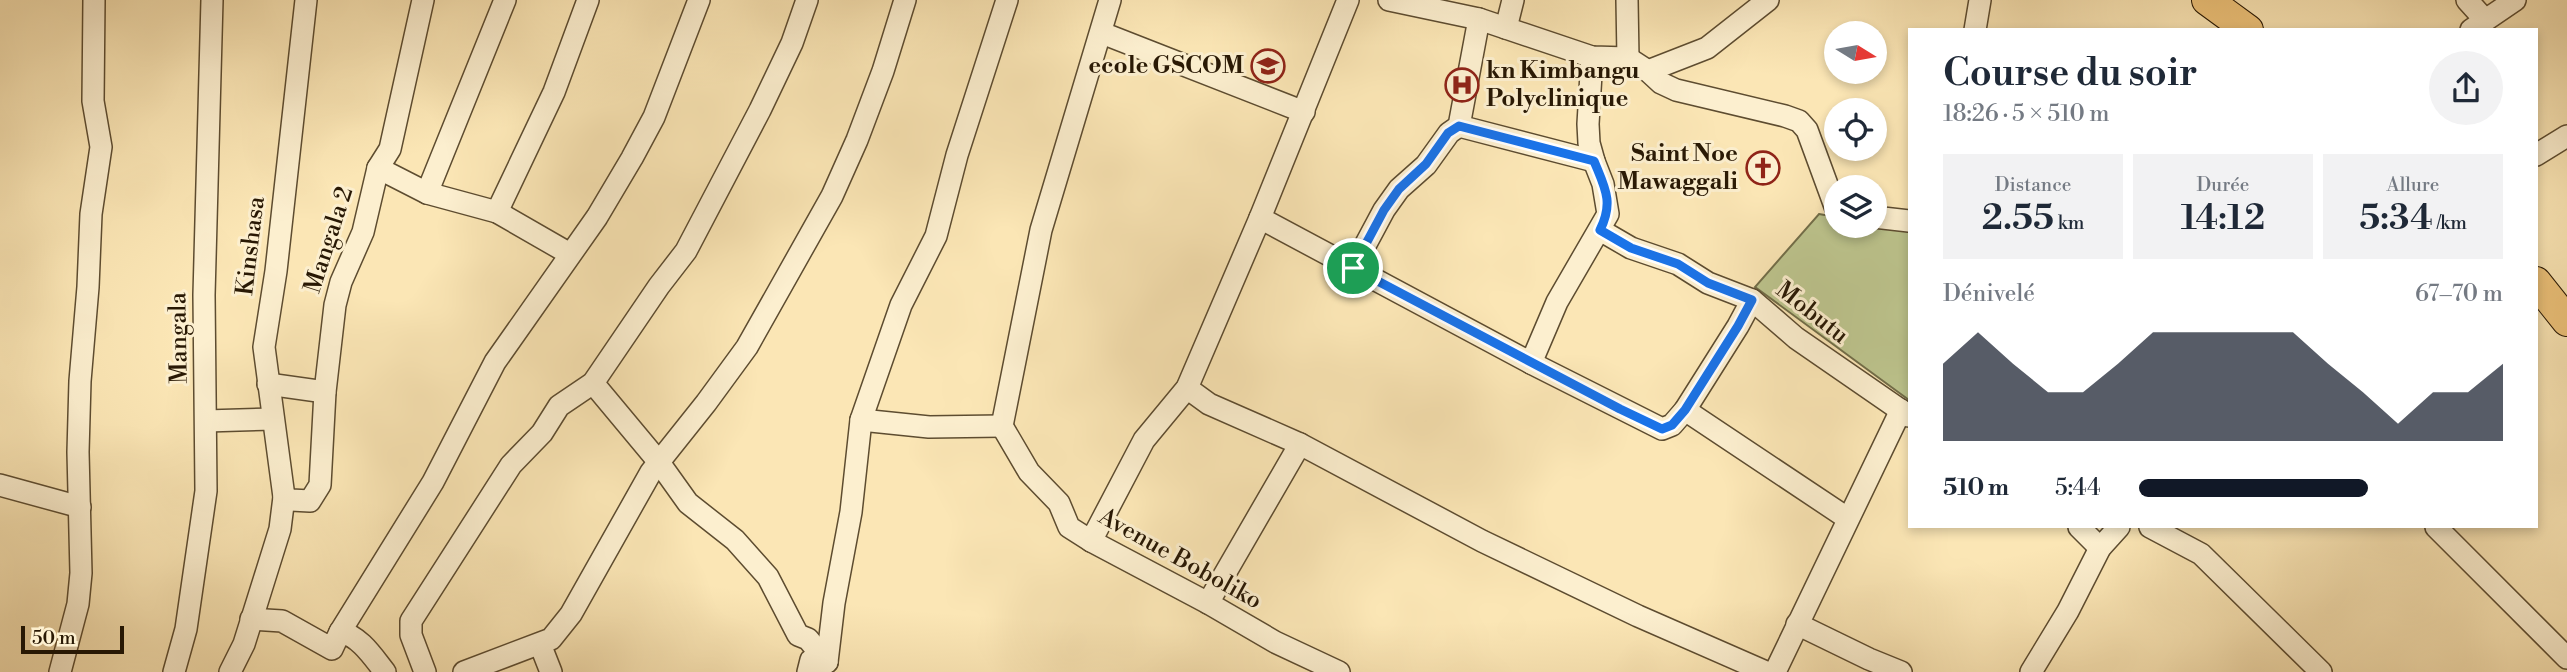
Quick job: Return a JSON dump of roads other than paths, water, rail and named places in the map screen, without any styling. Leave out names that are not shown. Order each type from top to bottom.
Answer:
[{"type":"highway","points":[[2207,0],[2245,28]]},
{"type":"highway","points":[[2538,284],[2564,310]]},
{"type":"street","points":[[60,672],[78,604],[81,573],[79,381],[88,297],[91,214],[102,147],[93,101],[94,0]]},
{"type":"street","name":"Mangala","points":[[174,672],[186,629],[206,491],[204,295],[212,0]]},
{"type":"street","name":"Kinshasa","points":[[230,672],[244,644],[280,529],[284,497],[264,347],[276,271],[306,0]]},
{"type":"street","name":"Mangala 2","points":[[284,497],[310,501],[320,485],[325,392],[338,292],[363,232],[378,168],[390,149],[423,0]]},
{"type":"street","points":[[427,193],[505,0]]},
{"type":"street","points":[[497,212],[554,92],[588,0]]},
{"type":"street","points":[[251,619],[282,621],[332,649],[433,482],[495,362],[597,217],[654,117],[699,0]]},
{"type":"street","points":[[425,672],[411,635],[411,621],[511,465],[542,433],[559,406],[593,383],[686,251],[760,110],[792,43],[807,0]]},
{"type":"street","points":[[464,672],[551,639],[571,614],[658,461],[706,403],[747,347],[832,196],[883,71],[905,0]]},
{"type":"street","points":[[593,383],[658,461],[688,503],[735,540],[768,577],[798,635],[808,639],[827,662],[834,603],[851,512],[861,420],[901,305],[936,236],[957,155],[1007,0]]},
{"type":"street","points":[[861,420],[929,427],[1002,426],[1041,230],[1110,0]]},
{"type":"street","points":[[1091,541],[1144,440],[1187,388],[1304,112],[1348,0]]},
{"type":"street","points":[[1390,0],[1420,2],[1592,57],[1628,58],[1661,83],[1676,90],[1799,121],[1807,130],[1824,176]]},
{"type":"street","points":[[1506,28],[1513,0]]},
{"type":"street","points":[[1627,0],[1628,58]]},
{"type":"street","points":[[1648,71],[1707,48],[1767,0]]},
{"type":"street","points":[[1975,28],[1980,0]]},
{"type":"street","points":[[2467,0],[2478,25],[2515,0]]},
{"type":"street","points":[[1353,268],[1384,210],[1399,189],[1426,164],[1448,133],[1459,126],[1479,19]]},
{"type":"street","points":[[1102,33],[1304,112]]},
{"type":"street","points":[[1531,363],[1557,302],[1608,214],[1607,200],[1594,161],[1588,124],[1592,57]]},
{"type":"street","points":[[1459,126],[1594,161]]},
{"type":"street","points":[[2538,154],[2567,136]]},
{"type":"street","points":[[378,168],[427,193],[497,212],[570,254]]},
{"type":"street","points":[[1260,218],[1531,363],[1662,429],[1672,425],[1685,410],[1752,300]]},
{"type":"street","points":[[1887,218],[1908,221]]},
{"type":"street","name":"Mobutu","points":[[1600,230],[1631,248],[1678,264],[1708,283],[1752,300],[1797,338],[1905,413]]},
{"type":"street","points":[[268,384],[325,392]]},
{"type":"street","points":[[1187,388],[1209,404],[1300,444],[1482,541],[1638,617],[1766,672]]},
{"type":"street","points":[[1685,410],[1847,518]]},
{"type":"street","points":[[1775,672],[1847,518],[1905,413]]},
{"type":"street","points":[[206,421],[273,419]]},
{"type":"street","name":"Avenue Boboliko","points":[[1002,426],[1029,472],[1059,502],[1069,527],[1275,642],[1339,672]]},
{"type":"street","points":[[1208,603],[1300,444]]},
{"type":"street","points":[[0,485],[79,507]]},
{"type":"street","points":[[2080,528],[2100,548]]},
{"type":"street","points":[[2041,668],[2100,548],[2118,528]]},
{"type":"street","points":[[2152,528],[2201,554],[2321,672]]},
{"type":"street","points":[[2437,528],[2567,659]]},
{"type":"street","points":[[360,600],[366,649]]},
{"type":"street","points":[[1797,624],[1901,672]]},
{"type":"street","points":[[340,632],[350,635],[366,649],[385,672]]},
{"type":"street","points":[[540,644],[551,672]]},
{"type":"place","name":"ecole GSCOM","points":[[1268,66]]},
{"type":"place","name":"kn Kimbangu Polyclinique","points":[[1462,85]]},
{"type":"place","name":"Saint Noe Mawaggali","points":[[1763,168]]}]
